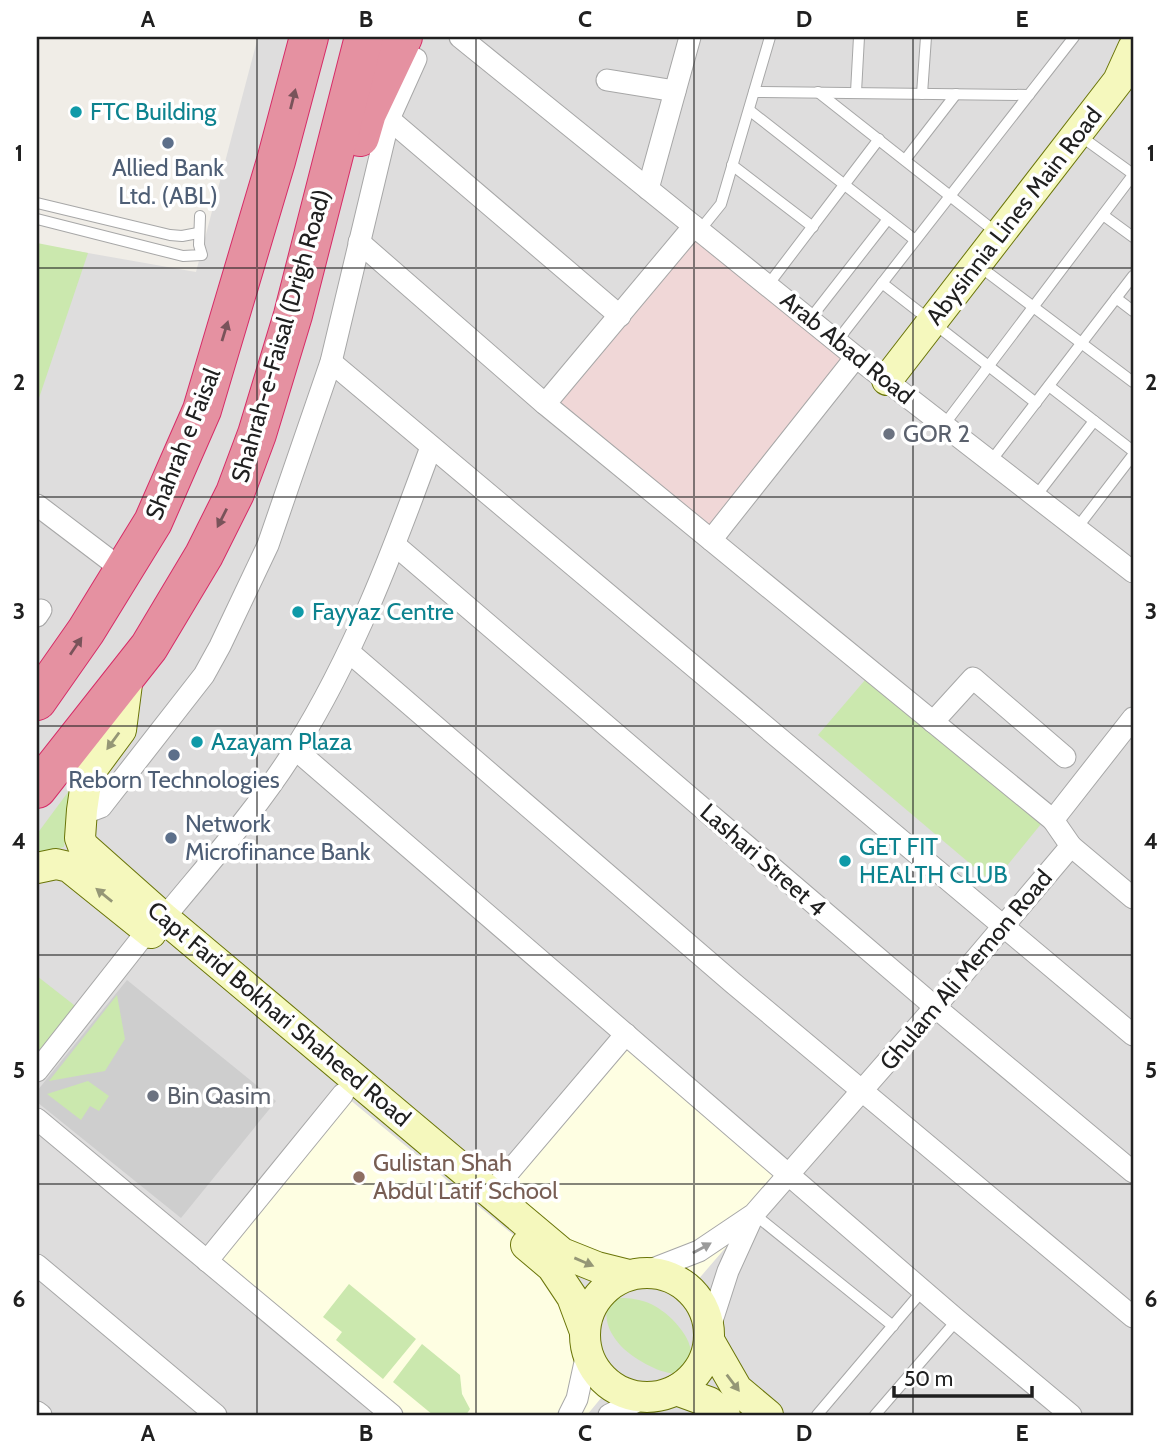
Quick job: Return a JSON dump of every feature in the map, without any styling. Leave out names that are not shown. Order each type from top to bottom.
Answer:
[{"type":"highway","name":"Shahrah e Faisal","points":[[37,701],[60,671],[153,522],[202,410],[276,162],[309,37]]},
{"type":"highway","name":"Shahrah-e-Faisal (Drigh Road)","points":[[37,789],[128,676],[163,627],[235,493],[257,434],[293,315],[364,37]]},
{"type":"highway","points":[[293,315],[330,235],[367,113],[410,48]]},
{"type":"street","name":"Arab Abad Road","points":[[460,37],[856,357],[1077,528],[1131,564]]},
{"type":"street","points":[[648,189],[690,37]]},
{"type":"street","points":[[82,810],[101,807],[204,675],[268,545],[331,362],[389,119],[410,48]]},
{"type":"street","name":"Abysinnia Lines Main Road","points":[[887,380],[1118,81],[1133,48]]},
{"type":"street","points":[[607,80],[675,91]]},
{"type":"street","points":[[389,119],[620,316]]},
{"type":"street","points":[[545,404],[697,228]]},
{"type":"street","name":"Ghulam Ali Memon Road","points":[[359,243],[545,404],[1053,820],[1071,846],[862,1092],[754,1214]]},
{"type":"street","points":[[710,540],[856,357]]},
{"type":"street","points":[[331,362],[1133,1035]]},
{"type":"street","points":[[37,1071],[156,924],[247,818],[295,749],[349,652],[395,545],[431,447]]},
{"type":"street","points":[[37,505],[124,571]]},
{"type":"street","name":"Lashari Street 4","points":[[395,545],[934,1007],[1133,1172]]},
{"type":"street","points":[[349,652],[862,1092],[1133,1317]]},
{"type":"street","name":"Capt Farid Bokhari Shaheed Road","points":[[128,676],[121,730],[87,776],[80,838],[83,846],[156,924],[343,1094],[552,1267],[572,1297],[586,1343]]},
{"type":"street","points":[[933,722],[973,678],[1065,757]]},
{"type":"street","points":[[1053,820],[1133,718]]},
{"type":"street","points":[[295,749],[957,1320],[1071,1415]]},
{"type":"street","points":[[1071,846],[1133,898]]},
{"type":"street","name":"Capt Farid Bokhari Shaheed Road","points":[[38,872],[56,864],[69,867],[156,924],[562,1253],[597,1268],[637,1274]]},
{"type":"street","points":[[491,1193],[626,1034]]},
{"type":"street","points":[[207,1261],[343,1094]]},
{"type":"street","points":[[37,1119],[392,1415]]},
{"type":"street","points":[[569,1415],[578,1399],[589,1314],[598,1297],[612,1283],[699,1251],[754,1214]]},
{"type":"street","points":[[609,1415],[643,1398],[666,1395],[676,1390],[692,1378],[704,1362],[728,1271],[754,1214]]},
{"type":"street","points":[[37,1265],[216,1415]]},
{"type":"street","points":[[637,1274],[662,1274],[690,1289],[706,1313],[710,1334],[737,1389],[768,1415]]},
{"type":"street","points":[[586,1343],[596,1371],[611,1386],[621,1392],[643,1398]]},
{"type":"street","points":[[676,1390],[709,1402],[725,1415]]},
{"type":"lane","points":[[697,228],[721,204],[770,37]]},
{"type":"lane","points":[[856,92],[859,37]]},
{"type":"lane","points":[[922,94],[926,37]]},
{"type":"lane","points":[[837,341],[1074,37]]},
{"type":"lane","points":[[754,92],[1029,95]]},
{"type":"lane","points":[[818,92],[999,234]]},
{"type":"lane","points":[[905,160],[956,94]]},
{"type":"lane","points":[[748,110],[915,240]]},
{"type":"lane","points":[[944,425],[1133,175],[1077,133]]},
{"type":"lane","points":[[768,285],[879,139]]},
{"type":"lane","points":[[732,165],[813,227]]},
{"type":"lane","points":[[37,203],[170,235],[198,233]]},
{"type":"lane","points":[[1103,215],[1133,237]]},
{"type":"lane","points":[[37,219],[183,256],[202,255],[198,233],[200,216]]},
{"type":"lane","points":[[810,319],[888,219]]},
{"type":"lane","points":[[977,264],[1133,382]]},
{"type":"lane","points":[[991,461],[1133,276]]},
{"type":"lane","points":[[882,283],[1036,403]]},
{"type":"lane","points":[[1116,298],[1133,311]]},
{"type":"lane","points":[[1049,386],[1133,453],[1129,470],[1077,528]]},
{"type":"lane","points":[[1036,496],[1094,421]]},
{"type":"lane","points":[[754,1214],[893,1326]]},
{"type":"lane","points":[[817,1415],[923,1290]]},
{"type":"lane","points":[[875,1415],[957,1320]]},
{"type":"shaded area","points":[[258,37],[1133,37],[1133,1415],[37,1415],[37,244],[196,272]]},
{"type":"shaded area","points":[[694,226],[856,357],[711,540],[545,404]]},
{"type":"shaded area","name":"Bin Qasim","points":[[127,980],[276,1101],[181,1218],[37,1102],[37,1091]]},
{"type":"shaded area","points":[[626,1034],[789,1174],[690,1289],[662,1274],[597,1267],[491,1193]]},
{"type":"shaded area","name":"Gulistan Shah Abdul Latif School","points":[[343,1094],[552,1267],[596,1371],[611,1386],[587,1415],[392,1415],[207,1261]]},
{"type":"green space","points":[[37,243],[88,253],[37,404]]},
{"type":"green space","points":[[865,680],[1041,824],[993,883],[818,735]]},
{"type":"green space","points":[[74,784],[64,847],[37,855],[37,834]]},
{"type":"green space","points":[[37,976],[83,1012],[37,1071]]},
{"type":"green space","points":[[117,995],[125,1039],[105,1071],[49,1081]]},
{"type":"green space","points":[[88,1081],[109,1096],[99,1111],[90,1106],[81,1120],[47,1094]]},
{"type":"green space","points":[[349,1284],[416,1339],[383,1379],[336,1340],[342,1332],[323,1317]]},
{"type":"green space","points":[[619,1298],[647,1302],[672,1319],[684,1334],[691,1350],[688,1368],[681,1373],[661,1371],[624,1349],[613,1335],[607,1319],[607,1306]]},
{"type":"green space","points":[[422,1344],[460,1375],[462,1394],[470,1409],[466,1415],[433,1415],[393,1382]]},
{"type":"place","name":"FTC Building","points":[[76,112]]},
{"type":"place","name":"Allied Bank Ltd. (ABL)","points":[[168,143]]},
{"type":"place","name":"GOR 2","points":[[889,434]]},
{"type":"place","name":"Fayyaz Centre","points":[[298,612]]},
{"type":"place","name":"Azayam Plaza","points":[[197,742]]},
{"type":"place","name":"Reborn Technologies","points":[[174,755]]},
{"type":"place","name":"Network Microfinance Bank","points":[[171,838]]},
{"type":"place","name":"GET FIT HEALTH CLUB","points":[[845,861]]},
{"type":"place","name":"Bin Qasim","points":[[153,1096]]},
{"type":"place","name":"Gulistan Shah Abdul Latif School","points":[[359,1177]]}]
